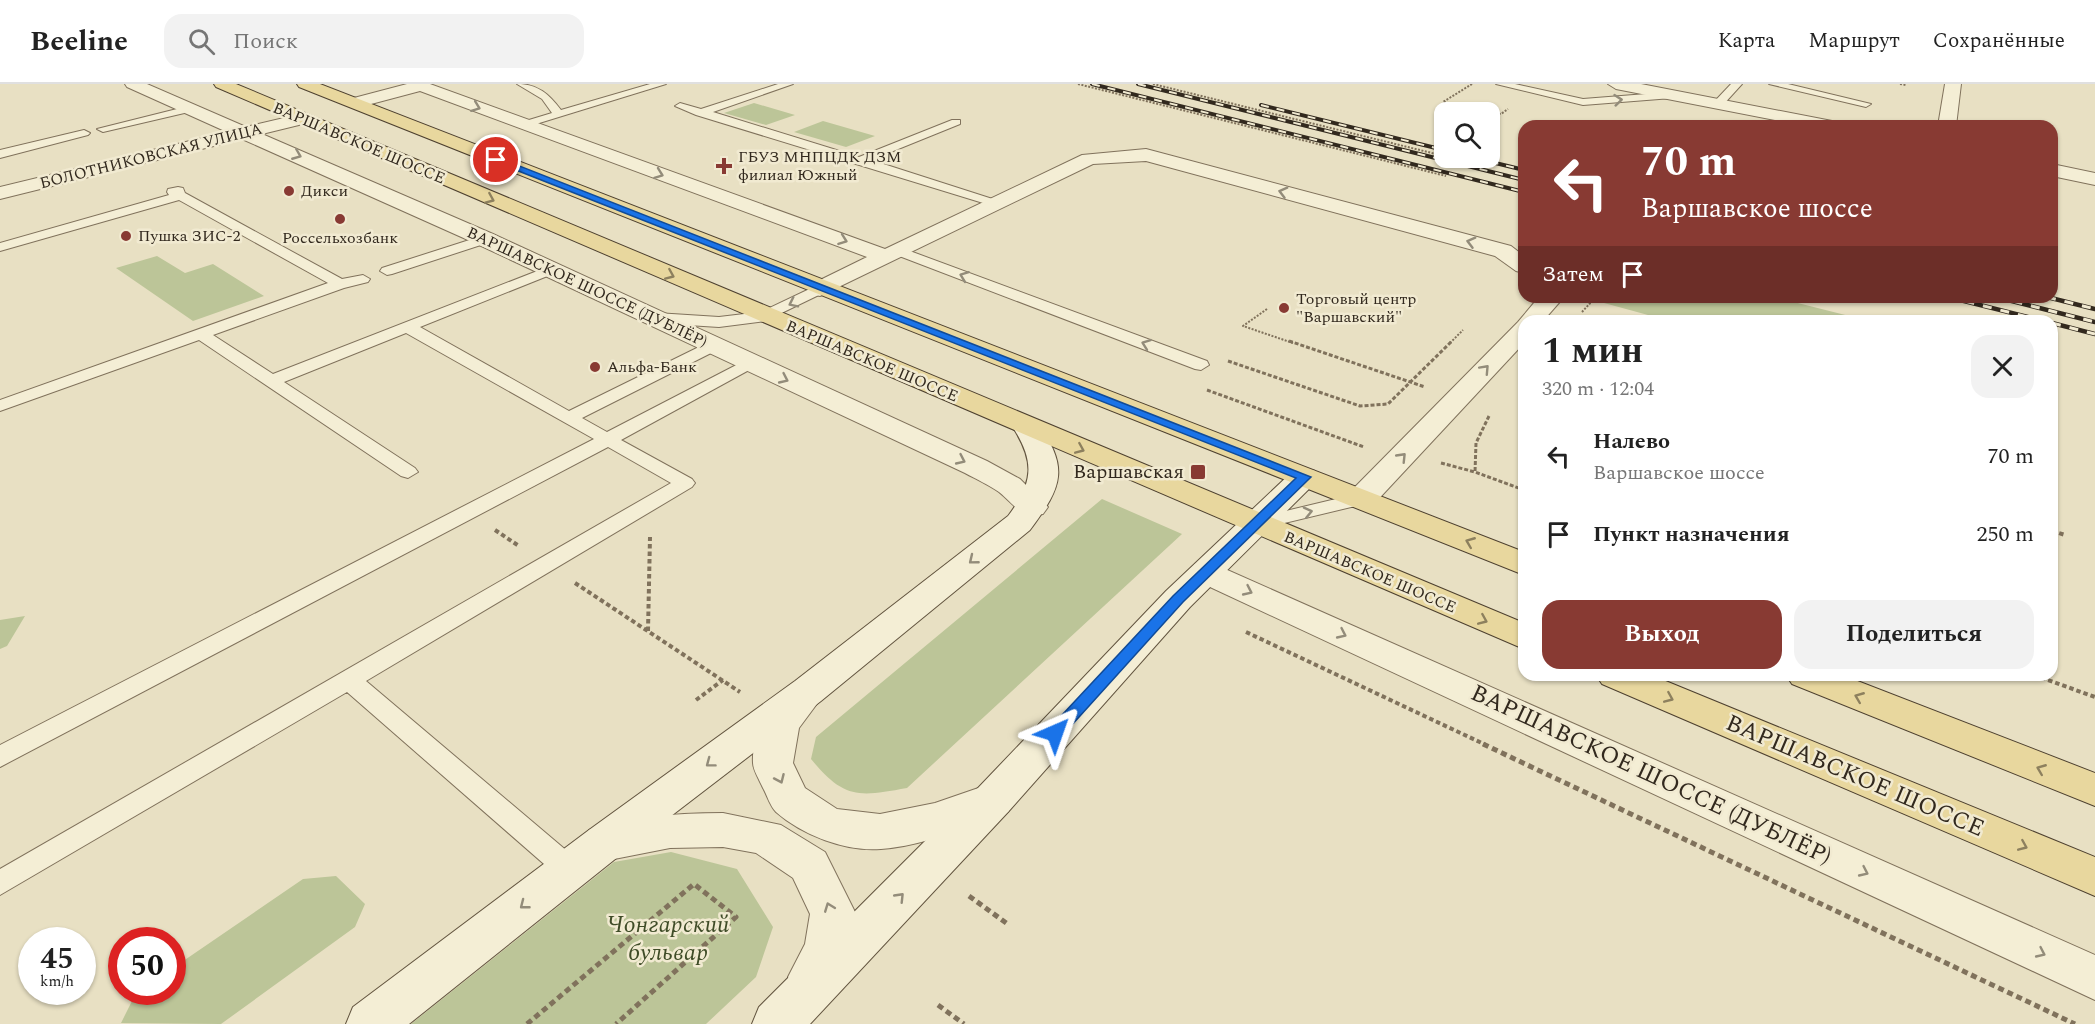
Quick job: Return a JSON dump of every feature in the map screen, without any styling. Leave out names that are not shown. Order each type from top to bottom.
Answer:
[{"type":"main road","name":"ВАРШАВСКОЕ ШОССЕ","points":[[222,84],[1518,634]]},
{"type":"main road","name":"ВАРШАВСКОЕ ШОССЕ","points":[[305,84],[820,289],[1518,562]]},
{"type":"main road","name":"ВАРШАВСКОЕ ШОССЕ","points":[[1629,681],[2095,877]]},
{"type":"main road","points":[[1820,681],[2095,790]]},
{"type":"street","name":"ВАРШАВСКОЕ ШОССЕ (ДУБЛЁР)","points":[[133,84],[242,134],[299,156],[485,239],[976,467],[1008,485],[1032,507]]},
{"type":"street","points":[[1616,84],[1801,120]]},
{"type":"street","points":[[1948,120],[1953,84]]},
{"type":"street","points":[[356,103],[421,85],[523,125],[893,254]]},
{"type":"street","name":"БОЛОТНИКОВСКАЯ УЛИЦА","points":[[0,193],[301,118]]},
{"type":"street","points":[[820,289],[1089,159],[1146,155],[1503,251],[1518,262]]},
{"type":"street","points":[[2058,171],[2095,179]]},
{"type":"street","points":[[1536,315],[1546,303]]},
{"type":"street","points":[[1361,499],[1518,334]]},
{"type":"street","points":[[371,1024],[587,856],[808,691],[1019,523],[1032,507],[1044,475],[1041,450],[1026,426]]},
{"type":"street","points":[[789,1012],[993,800],[1178,599],[1304,477]]},
{"type":"street","name":"ВАРШАВСКОЕ ШОССЕ (ДУБЛЁР)","points":[[1207,572],[2095,978]]},
{"type":"street","points":[[808,691],[780,724],[773,763],[789,799],[828,825],[880,832],[935,820],[993,800]]},
{"type":"street","points":[[587,856],[670,831],[723,830],[766,837],[809,865],[833,914],[828,948],[789,1012]]},
{"type":"lane","points":[[522,84],[546,97],[559,115]]},
{"type":"lane","points":[[523,125],[661,84]]},
{"type":"lane","points":[[700,113],[788,84]]},
{"type":"lane","points":[[1501,84],[1583,102],[1672,95]]},
{"type":"lane","points":[[1718,104],[1737,84]]},
{"type":"lane","points":[[1774,84],[1866,104]]},
{"type":"lane","points":[[680,106],[998,203]]},
{"type":"lane","points":[[103,129],[189,110]]},
{"type":"lane","points":[[859,161],[956,122]]},
{"type":"lane","points":[[0,154],[84,134]]},
{"type":"lane","points":[[0,247],[182,192],[340,284]]},
{"type":"lane","points":[[387,271],[485,239]]},
{"type":"lane","points":[[893,254],[1201,365]]},
{"type":"lane","points":[[271,381],[550,270]]},
{"type":"lane","points":[[0,406],[340,284],[363,279]]},
{"type":"lane","points":[[656,318],[719,322],[765,316],[820,289]]},
{"type":"lane","points":[[0,883],[685,483],[407,327]]},
{"type":"lane","points":[[201,334],[408,472]]},
{"type":"lane","points":[[568,418],[713,346]]},
{"type":"lane","points":[[0,757],[752,364]]},
{"type":"lane","points":[[1255,524],[1361,499]]},
{"type":"lane","points":[[348,679],[587,856]]},
{"type":"path","points":[[1078,84],[1446,176]]},
{"type":"path","points":[[1153,84],[1434,154]]},
{"type":"path","points":[[1472,84],[1443,102],[1501,114],[1511,107]]},
{"type":"path","points":[[1900,84],[1906,85]]},
{"type":"path","points":[[1267,309],[1243,326],[1410,382]]},
{"type":"path","points":[[1219,358],[1360,406],[1388,404],[1463,330]]},
{"type":"path","points":[[1492,410],[1476,443],[1475,472],[1518,488]]},
{"type":"path","points":[[648,631],[651,503]]},
{"type":"path","points":[[468,512],[740,692]]},
{"type":"path","points":[[2058,533],[2065,535]]},
{"type":"path","points":[[1246,632],[2074,1024]]},
{"type":"path","points":[[696,700],[723,680]]},
{"type":"path","points":[[2051,681],[2095,697]]},
{"type":"path","points":[[527,1024],[694,884],[736,917],[616,1024]]},
{"type":"path","points":[[969,896],[1009,925]]},
{"type":"path","points":[[938,1005],[964,1024]]},
{"type":"green space","points":[[754,103],[795,115],[766,125],[724,113]]},
{"type":"green space","points":[[823,121],[875,136],[846,147],[794,132]]},
{"type":"green space","points":[[157,256],[185,273],[213,264],[264,296],[193,321],[116,268]]},
{"type":"green space","points":[[1604,303],[1798,303],[1845,315],[1648,315]]},
{"type":"green space","points":[[1102,499],[1182,534],[907,788],[864,793],[853,792],[833,782],[811,759],[816,737]]},
{"type":"green space","points":[[25,616],[7,646],[0,649],[0,620]]},
{"type":"green space","name":"Чонгарский бульвар","points":[[671,852],[737,869],[773,927],[756,977],[706,1024],[411,1024],[614,862]]},
{"type":"green space","points":[[336,876],[365,904],[355,927],[221,1024],[121,1023],[130,1005],[186,1005],[186,959],[303,879]]},
{"type":"railway","points":[[1092,84],[1518,190]]},
{"type":"railway","points":[[1138,84],[1518,179]]},
{"type":"railway","points":[[1261,105],[1434,148]]},
{"type":"railway","points":[[1500,164],[1518,169]]},
{"type":"railway","points":[[2058,300],[2095,309]]},
{"type":"railway","points":[[1972,303],[2020,315]]},
{"type":"railway","points":[[2020,303],[2095,322]]},
{"type":"railway","points":[[2058,325],[2095,334]]},
{"type":"place","name":"ГБУЗ МНПЦДК ДЗМ филиал Южный","points":[[724,166]]},
{"type":"place","name":"Дикси","points":[[289,191]]},
{"type":"place","name":"Россельхозбанк","points":[[340,219]]},
{"type":"place","name":"Пушка ЗИС-2","points":[[126,236]]},
{"type":"place","name":"Торговый центр \"Варшавский\"","points":[[1284,308]]},
{"type":"place","name":"Альфа-Банк","points":[[595,367]]},
{"type":"place","name":"Варшавская","points":[[1198,472]]},
{"type":"route","points":[[496,160],[1304,477],[1178,599],[1055,733]]}]
